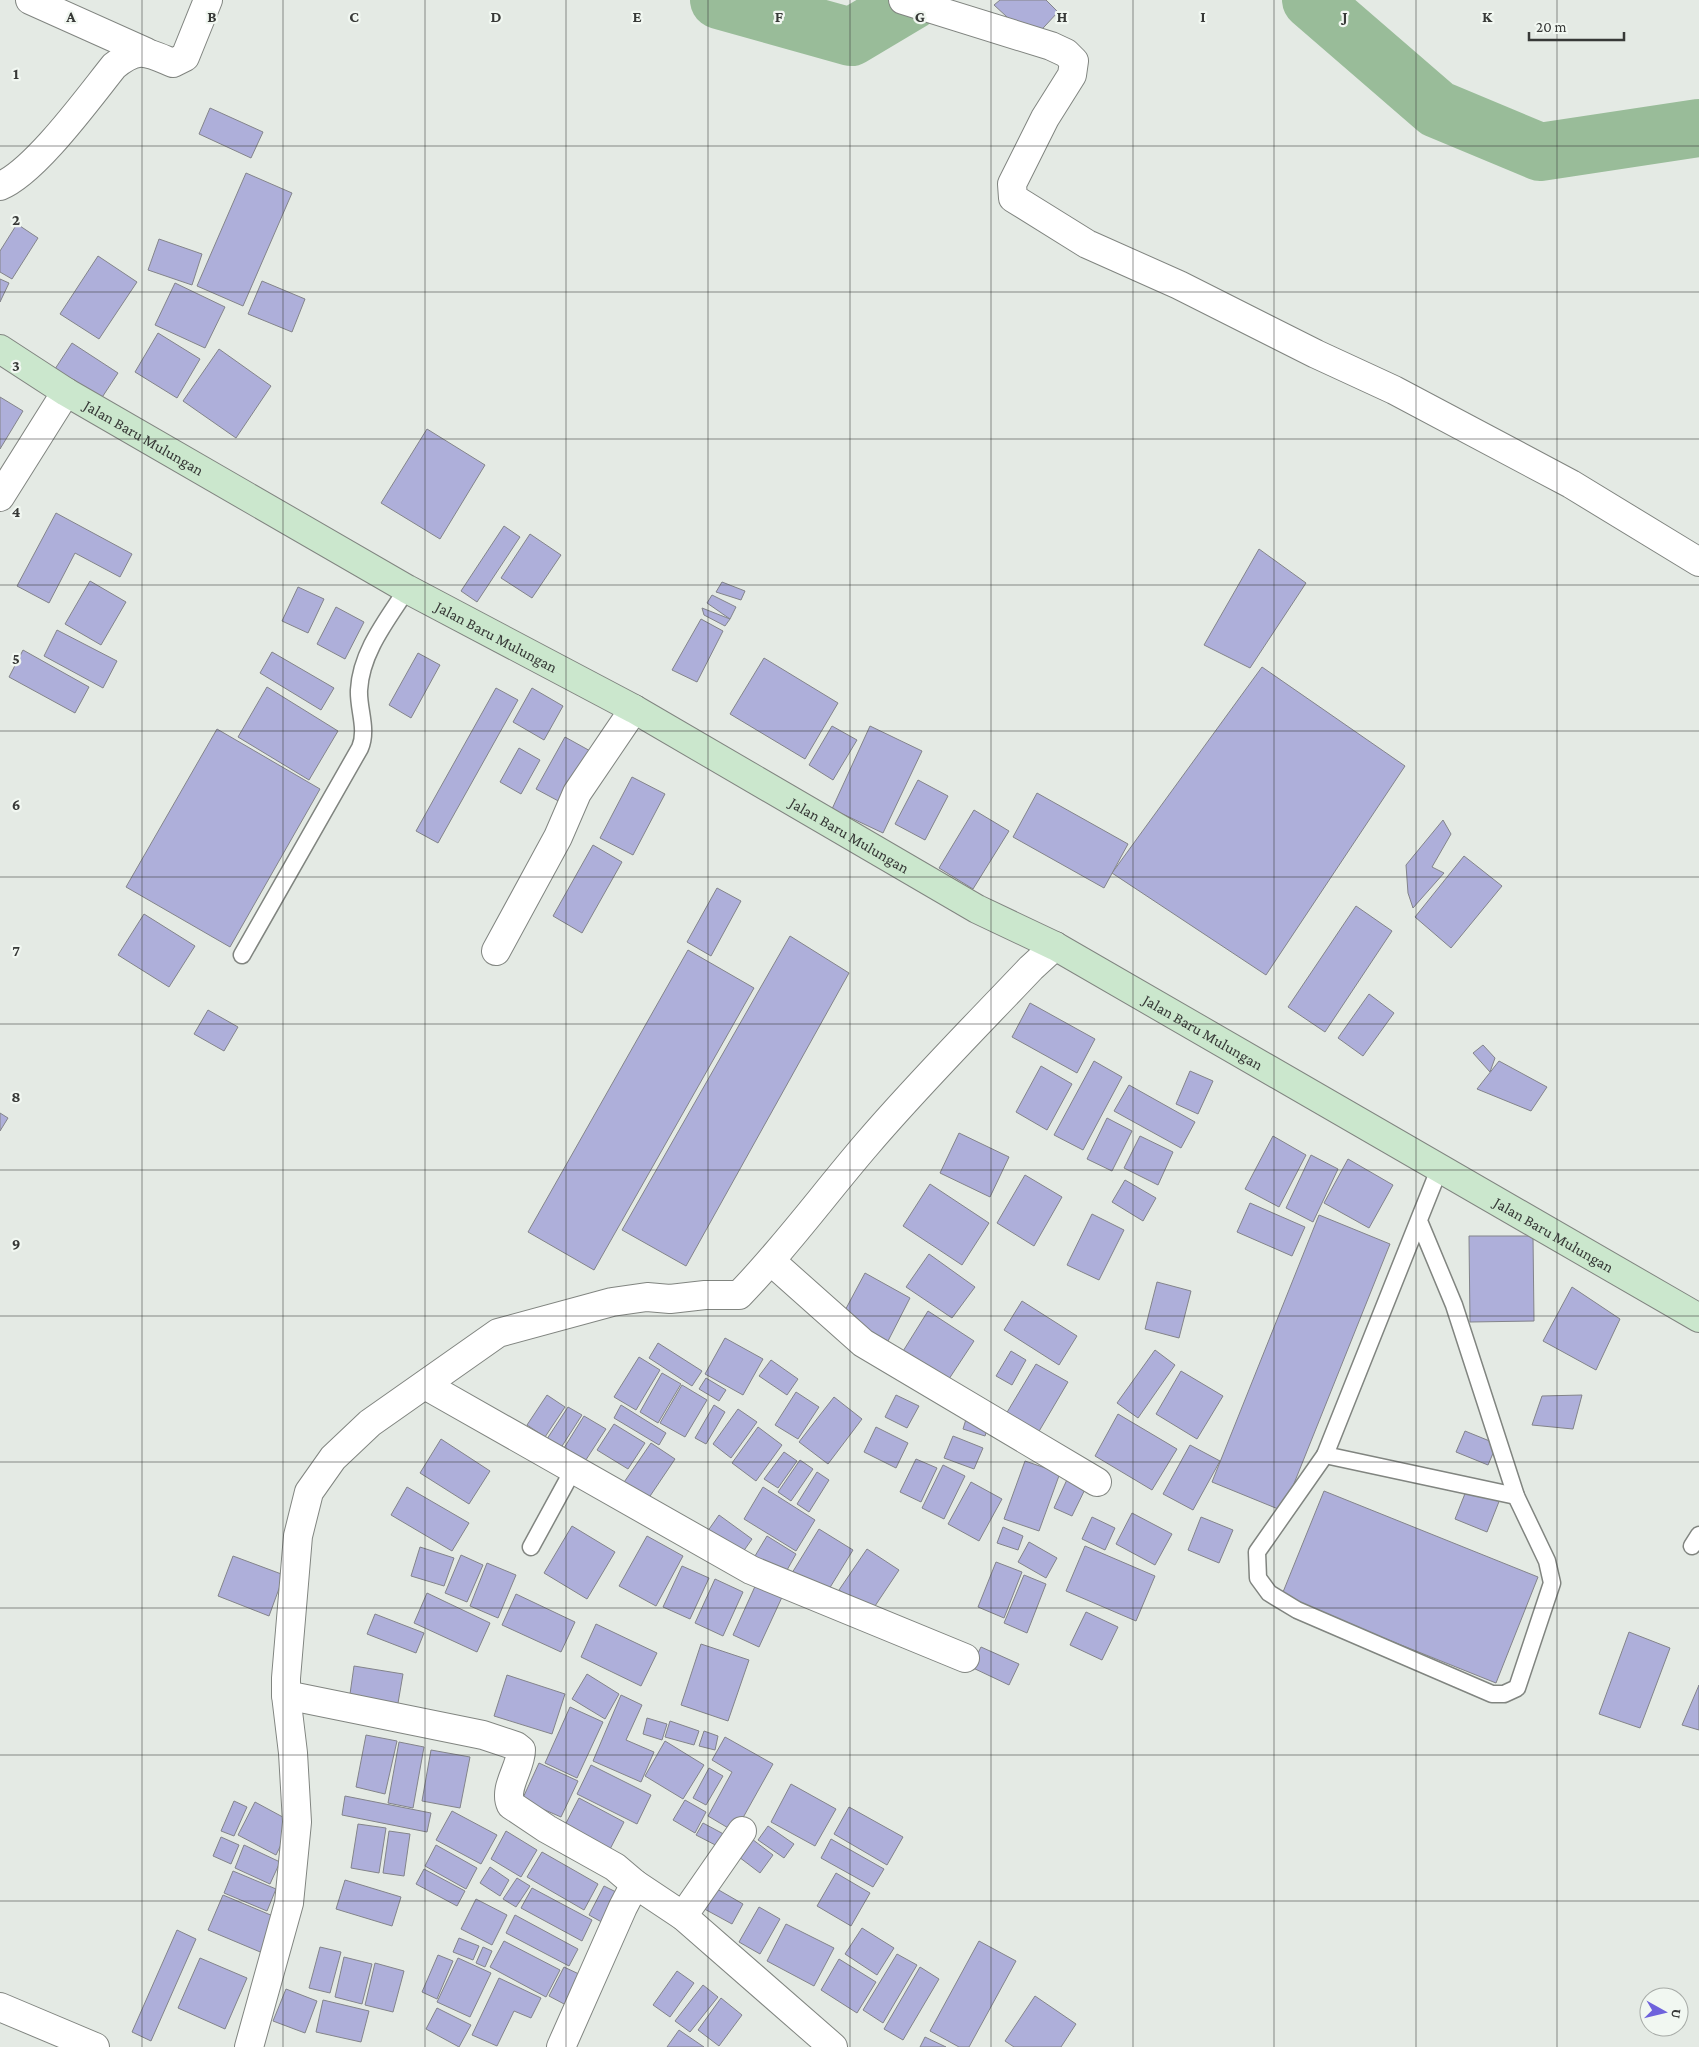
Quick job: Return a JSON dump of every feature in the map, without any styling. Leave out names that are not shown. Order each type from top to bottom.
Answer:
[{"type":"main road","name":"Jalan Baru Mulungan","points":[[0,349],[66,392],[407,589],[634,709],[977,910],[1055,946],[1699,1318]]},
{"type":"street","points":[[30,0],[173,63],[180,61],[188,52],[208,0]]},
{"type":"street","points":[[903,0],[1051,46],[1066,53],[1074,61],[1072,75],[1045,118],[1012,184],[1013,198],[1087,244],[1179,285],[1316,354],[1394,390],[1562,479],[1699,562]]},
{"type":"street","points":[[0,186],[10,182],[38,156],[114,66],[128,55],[146,52]]},
{"type":"street","points":[[0,497],[66,392]]},
{"type":"street","points":[[496,951],[558,837],[577,793],[634,709]]},
{"type":"street","points":[[249,2047],[289,1903],[296,1822],[293,1753],[286,1696],[298,1536],[309,1492],[333,1458],[370,1423],[498,1333],[612,1302],[647,1297],[670,1299],[705,1295],[739,1295],[772,1262],[797,1228],[869,1142],[1031,968],[1055,946]]},
{"type":"street","points":[[772,1262],[863,1344],[1097,1482]]},
{"type":"street","points":[[425,1385],[751,1570],[965,1658]]},
{"type":"street","points":[[286,1696],[483,1735],[516,1746],[521,1750],[521,1758],[509,1792],[512,1805],[547,1829],[615,1867],[635,1884],[683,1916],[833,2047]]},
{"type":"street","points":[[683,1916],[742,1830]]},
{"type":"street","points":[[561,2047],[635,1884]]},
{"type":"street","points":[[0,2007],[95,2047]]},
{"type":"lane","points":[[242,955],[360,748],[363,735],[359,690],[362,671],[369,651],[407,589]]},
{"type":"lane","points":[[1419,1221],[1454,1305],[1516,1496],[1548,1560],[1552,1583],[1517,1688],[1504,1694],[1492,1694],[1297,1610],[1269,1593],[1258,1578],[1257,1552],[1325,1455],[1440,1168]]},
{"type":"lane","points":[[1325,1455],[1516,1496]]},
{"type":"lane","points":[[531,1546],[573,1470]]},
{"type":"building","points":[[1000,0],[1046,0],[1058,12],[1032,40],[994,5]]},
{"type":"building","points":[[210,108],[263,132],[251,158],[199,134]]},
{"type":"building","points":[[246,173],[292,193],[243,306],[197,286]]},
{"type":"building","points":[[17,224],[38,238],[12,279],[0,272],[0,251]]},
{"type":"building","points":[[159,239],[202,254],[192,285],[148,270]]},
{"type":"building","points":[[98,256],[137,282],[99,339],[60,314]]},
{"type":"building","points":[[0,279],[9,283],[0,302]]},
{"type":"building","points":[[262,281],[305,299],[292,332],[248,314]]},
{"type":"building","points":[[175,283],[225,307],[205,348],[155,325]]},
{"type":"building","points":[[158,333],[200,359],[177,398],[135,372]]},
{"type":"building","points":[[72,343],[118,373],[99,402],[53,372]]},
{"type":"building","points":[[219,349],[271,386],[236,438],[183,401]]},
{"type":"building","points":[[0,397],[23,411],[0,449]]},
{"type":"building","points":[[427,429],[485,465],[440,539],[381,503]]},
{"type":"building","points":[[56,513],[132,554],[120,577],[75,553],[49,603],[17,586]]},
{"type":"building","points":[[504,526],[520,537],[477,602],[461,591]]},
{"type":"building","points":[[530,534],[561,555],[532,598],[501,578]]},
{"type":"building","points":[[1259,549],[1306,583],[1250,668],[1204,645]]},
{"type":"building","points":[[90,581],[126,602],[101,645],[65,624]]},
{"type":"building","points":[[722,582],[745,591],[741,600],[716,592]]},
{"type":"building","points":[[298,587],[324,599],[308,633],[282,621]]},
{"type":"building","points":[[712,595],[736,607],[730,619],[707,603]]},
{"type":"building","points":[[336,607],[364,622],[345,659],[317,644]]},
{"type":"building","points":[[702,608],[730,619],[725,626],[704,615]]},
{"type":"building","points":[[701,619],[723,631],[697,682],[672,670]]},
{"type":"building","points":[[57,630],[117,661],[103,688],[44,656]]},
{"type":"building","points":[[23,650],[89,687],[75,713],[9,677]]},
{"type":"building","points":[[272,652],[334,688],[321,710],[260,673]]},
{"type":"building","points":[[418,653],[440,665],[411,718],[389,705]]},
{"type":"building","points":[[764,658],[838,703],[805,759],[730,714]]},
{"type":"building","points":[[1262,667],[1405,766],[1266,975],[1112,873]]},
{"type":"building","points":[[267,687],[338,731],[309,780],[238,737]]},
{"type":"building","points":[[496,688],[518,700],[438,843],[416,831]]},
{"type":"building","points":[[532,688],[563,706],[544,740],[513,722]]},
{"type":"building","points":[[832,726],[857,740],[833,780],[809,765]]},
{"type":"building","points":[[870,726],[922,751],[883,833],[832,809]]},
{"type":"building","points":[[217,729],[320,789],[230,947],[126,887]]},
{"type":"building","points":[[565,737],[592,752],[564,804],[536,789]]},
{"type":"building","points":[[519,748],[540,760],[521,794],[500,782]]},
{"type":"building","points":[[632,777],[665,794],[633,855],[600,838]]},
{"type":"building","points":[[918,780],[948,796],[925,840],[895,824]]},
{"type":"building","points":[[1037,793],[1128,844],[1104,888],[1013,837]]},
{"type":"building","points":[[974,810],[1009,831],[973,889],[939,868]]},
{"type":"building","points":[[1443,820],[1451,834],[1432,867],[1444,873],[1413,908],[1408,893],[1406,865]]},
{"type":"building","points":[[593,845],[622,862],[582,933],[553,916]]},
{"type":"building","points":[[1464,856],[1502,886],[1451,948],[1415,917]]},
{"type":"building","points":[[717,888],[741,901],[711,956],[687,942]]},
{"type":"building","points":[[1356,906],[1392,931],[1325,1032],[1288,1007]]},
{"type":"building","points":[[144,914],[195,946],[169,987],[118,955]]},
{"type":"building","points":[[790,936],[849,973],[686,1266],[622,1230]]},
{"type":"building","points":[[688,950],[754,988],[594,1270],[528,1232]]},
{"type":"building","points":[[1369,994],[1394,1013],[1363,1056],[1338,1038]]},
{"type":"building","points":[[1030,1003],[1095,1039],[1077,1073],[1012,1037]]},
{"type":"building","points":[[208,1010],[238,1027],[224,1051],[194,1034]]},
{"type":"building","points":[[1483,1045],[1495,1058],[1490,1072],[1473,1053]]},
{"type":"building","points":[[1094,1061],[1122,1077],[1083,1150],[1054,1135]]},
{"type":"building","points":[[1499,1061],[1547,1087],[1531,1111],[1477,1089]]},
{"type":"building","points":[[1041,1066],[1072,1084],[1047,1130],[1016,1112]]},
{"type":"building","points":[[1190,1071],[1213,1081],[1198,1114],[1176,1104]]},
{"type":"building","points":[[1129,1085],[1195,1122],[1181,1148],[1114,1111]]},
{"type":"building","points":[[0,1113],[8,1118],[0,1131]]},
{"type":"building","points":[[1107,1118],[1132,1131],[1112,1171],[1087,1159]]},
{"type":"building","points":[[959,1133],[1009,1157],[990,1197],[940,1173]]},
{"type":"building","points":[[1140,1136],[1173,1152],[1158,1185],[1124,1168]]},
{"type":"building","points":[[1273,1136],[1306,1155],[1279,1207],[1245,1189]]},
{"type":"building","points":[[1311,1155],[1338,1169],[1313,1222],[1286,1208]]},
{"type":"building","points":[[1348,1159],[1393,1185],[1369,1228],[1324,1203]]},
{"type":"building","points":[[1025,1175],[1062,1197],[1034,1246],[997,1223]]},
{"type":"building","points":[[1125,1180],[1156,1198],[1143,1221],[1112,1202]]},
{"type":"building","points":[[930,1184],[989,1223],[962,1265],[903,1226]]},
{"type":"building","points":[[1250,1203],[1305,1227],[1292,1256],[1237,1232]]},
{"type":"building","points":[[1092,1214],[1124,1230],[1099,1280],[1067,1265]]},
{"type":"building","points":[[1319,1215],[1390,1244],[1283,1511],[1212,1482]]},
{"type":"building","points":[[1469,1236],[1533,1236],[1534,1321],[1470,1322]]},
{"type":"building","points":[[929,1254],[975,1287],[952,1318],[906,1287]]},
{"type":"building","points":[[865,1273],[910,1298],[888,1341],[842,1316]]},
{"type":"building","points":[[1157,1282],[1191,1291],[1179,1338],[1145,1329]]},
{"type":"building","points":[[1572,1287],[1620,1319],[1596,1370],[1543,1341]]},
{"type":"building","points":[[1022,1301],[1077,1336],[1059,1365],[1004,1330]]},
{"type":"building","points":[[928,1311],[974,1341],[945,1385],[900,1356]]},
{"type":"building","points":[[725,1338],[763,1359],[743,1395],[705,1374]]},
{"type":"building","points":[[658,1343],[702,1371],[692,1386],[649,1358]]},
{"type":"building","points":[[1155,1350],[1175,1365],[1138,1418],[1117,1403]]},
{"type":"building","points":[[1011,1351],[1026,1360],[1012,1385],[996,1376]]},
{"type":"building","points":[[639,1357],[660,1370],[636,1410],[614,1397]]},
{"type":"building","points":[[771,1360],[798,1379],[787,1395],[759,1376]]},
{"type":"building","points":[[1036,1364],[1068,1382],[1038,1433],[1006,1414]]},
{"type":"building","points":[[1181,1371],[1223,1396],[1197,1439],[1156,1414]]},
{"type":"building","points":[[662,1373],[681,1384],[658,1423],[640,1412]]},
{"type":"building","points":[[706,1378],[726,1390],[719,1401],[699,1389]]},
{"type":"building","points":[[682,1385],[707,1400],[685,1437],[660,1423]]},
{"type":"building","points":[[796,1392],[819,1407],[798,1439],[775,1425]]},
{"type":"building","points":[[547,1395],[565,1407],[545,1437],[527,1425]]},
{"type":"building","points":[[896,1395],[919,1406],[907,1428],[885,1417]]},
{"type":"building","points":[[1582,1395],[1573,1429],[1532,1425],[1542,1396]]},
{"type":"building","points":[[834,1397],[862,1419],[828,1464],[799,1442]]},
{"type":"building","points":[[621,1405],[666,1433],[659,1445],[614,1418]]},
{"type":"building","points":[[714,1405],[725,1412],[706,1444],[695,1438]]},
{"type":"building","points":[[568,1407],[582,1415],[555,1457],[541,1448]]},
{"type":"building","points":[[738,1409],[757,1422],[731,1458],[713,1444]]},
{"type":"building","points":[[1118,1414],[1177,1449],[1152,1490],[1095,1456]]},
{"type":"building","points":[[584,1416],[606,1429],[580,1469],[559,1456]]},
{"type":"building","points":[[967,1416],[989,1424],[985,1436],[963,1429]]},
{"type":"building","points":[[614,1424],[645,1443],[628,1469],[597,1450]]},
{"type":"building","points":[[758,1427],[782,1445],[756,1481],[732,1463]]},
{"type":"building","points":[[876,1427],[908,1443],[896,1468],[864,1452]]},
{"type":"building","points":[[1465,1431],[1497,1444],[1488,1465],[1456,1452]]},
{"type":"building","points":[[953,1436],[983,1448],[974,1469],[944,1458]]},
{"type":"building","points":[[441,1439],[490,1471],[469,1504],[420,1473]]},
{"type":"building","points":[[651,1443],[675,1459],[642,1508],[618,1491]]},
{"type":"building","points":[[1190,1445],[1220,1461],[1193,1510],[1163,1494]]},
{"type":"building","points":[[784,1452],[797,1461],[778,1488],[764,1479]]},
{"type":"building","points":[[916,1459],[937,1468],[921,1502],[900,1492]]},
{"type":"building","points":[[800,1460],[813,1469],[791,1501],[778,1492]]},
{"type":"building","points":[[1025,1461],[1060,1473],[1039,1531],[1004,1519]]},
{"type":"building","points":[[943,1465],[965,1476],[944,1519],[922,1508]]},
{"type":"building","points":[[817,1472],[829,1480],[809,1512],[797,1504]]},
{"type":"building","points":[[1070,1473],[1089,1481],[1072,1516],[1054,1508]]},
{"type":"building","points":[[971,1482],[1002,1499],[979,1541],[948,1524]]},
{"type":"building","points":[[1468,1486],[1500,1499],[1487,1532],[1455,1519]]},
{"type":"building","points":[[407,1487],[469,1523],[452,1551],[391,1515]]},
{"type":"building","points":[[763,1487],[815,1520],[796,1551],[744,1519]]},
{"type":"building","points":[[1324,1491],[1538,1577],[1496,1683],[1281,1597]]},
{"type":"building","points":[[1132,1513],[1172,1534],[1155,1565],[1116,1544]]},
{"type":"building","points":[[719,1515],[752,1539],[738,1559],[705,1535]]},
{"type":"building","points":[[1092,1517],[1115,1528],[1105,1550],[1082,1539]]},
{"type":"building","points":[[1201,1517],[1233,1530],[1219,1563],[1188,1550]]},
{"type":"building","points":[[572,1526],[615,1552],[587,1599],[544,1573]]},
{"type":"building","points":[[1003,1527],[1023,1536],[1018,1550],[997,1543]]},
{"type":"building","points":[[819,1529],[853,1550],[826,1594],[792,1573]]},
{"type":"building","points":[[647,1536],[683,1556],[656,1606],[619,1586]]},
{"type":"building","points":[[767,1536],[796,1554],[782,1579],[752,1561]]},
{"type":"building","points":[[1029,1542],[1057,1558],[1046,1578],[1018,1562]]},
{"type":"building","points":[[1085,1546],[1155,1576],[1136,1621],[1066,1591]]},
{"type":"building","points":[[420,1547],[454,1558],[444,1586],[411,1576]]},
{"type":"building","points":[[867,1549],[899,1570],[871,1612],[839,1590]]},
{"type":"building","points":[[461,1555],[483,1565],[467,1602],[445,1593]]},
{"type":"building","points":[[233,1556],[284,1575],[269,1616],[218,1596]]},
{"type":"building","points":[[996,1562],[1022,1572],[1004,1618],[978,1607]]},
{"type":"building","points":[[487,1563],[516,1575],[498,1618],[470,1606]]},
{"type":"building","points":[[682,1566],[709,1578],[690,1619],[663,1607]]},
{"type":"building","points":[[1024,1575],[1046,1584],[1027,1633],[1004,1623]]},
{"type":"building","points":[[715,1579],[743,1592],[723,1636],[695,1623]]},
{"type":"building","points":[[757,1582],[783,1595],[759,1647],[733,1635]]},
{"type":"building","points":[[427,1593],[490,1623],[477,1652],[414,1623]]},
{"type":"building","points":[[516,1594],[575,1622],[561,1652],[502,1625]]},
{"type":"building","points":[[1086,1612],[1118,1627],[1102,1660],[1070,1645]]},
{"type":"building","points":[[375,1614],[424,1633],[416,1653],[367,1634]]},
{"type":"building","points":[[596,1624],[657,1653],[641,1686],[581,1657]]},
{"type":"building","points":[[1629,1632],[1670,1648],[1640,1728],[1599,1714]]},
{"type":"building","points":[[701,1644],[749,1660],[728,1721],[681,1705]]},
{"type":"building","points":[[981,1647],[1019,1664],[1009,1685],[971,1667]]},
{"type":"building","points":[[354,1666],[403,1674],[397,1709],[349,1701]]},
{"type":"building","points":[[587,1674],[619,1694],[605,1719],[572,1699]]},
{"type":"building","points":[[507,1675],[565,1694],[552,1734],[494,1716]]},
{"type":"building","points":[[1699,1685],[1699,1730],[1682,1725]]},
{"type":"building","points":[[621,1695],[642,1705],[626,1740],[654,1752],[641,1782],[593,1761]]},
{"type":"building","points":[[570,1707],[603,1722],[577,1778],[545,1763]]},
{"type":"building","points":[[647,1718],[667,1724],[662,1740],[643,1734]]},
{"type":"building","points":[[670,1721],[699,1731],[694,1745],[665,1737]]},
{"type":"building","points":[[704,1731],[718,1736],[715,1750],[699,1746]]},
{"type":"building","points":[[366,1735],[397,1741],[385,1794],[356,1787]]},
{"type":"building","points":[[725,1737],[773,1764],[735,1832],[708,1816],[732,1772],[712,1760]]},
{"type":"building","points":[[665,1741],[704,1765],[683,1799],[645,1776]]},
{"type":"building","points":[[399,1742],[424,1747],[413,1808],[388,1803]]},
{"type":"building","points":[[431,1750],[470,1757],[460,1808],[422,1801]]},
{"type":"building","points":[[539,1763],[578,1781],[561,1817],[522,1800]]},
{"type":"building","points":[[591,1765],[651,1795],[637,1824],[577,1794]]},
{"type":"building","points":[[709,1768],[723,1776],[706,1805],[693,1798]]},
{"type":"building","points":[[791,1784],[836,1809],[815,1846],[771,1822]]},
{"type":"building","points":[[345,1796],[431,1813],[427,1832],[342,1815]]},
{"type":"building","points":[[579,1798],[624,1822],[608,1853],[563,1829]]},
{"type":"building","points":[[685,1800],[706,1812],[695,1833],[673,1820]]},
{"type":"building","points":[[234,1801],[247,1807],[234,1836],[221,1831]]},
{"type":"building","points":[[255,1802],[292,1822],[276,1855],[238,1835]]},
{"type":"building","points":[[849,1807],[903,1837],[887,1865],[834,1834]]},
{"type":"building","points":[[452,1811],[497,1835],[481,1864],[436,1840]]},
{"type":"building","points":[[703,1823],[731,1838],[725,1850],[696,1835]]},
{"type":"building","points":[[358,1824],[386,1828],[379,1873],[351,1868]]},
{"type":"building","points":[[768,1826],[794,1844],[784,1858],[758,1840]]},
{"type":"building","points":[[389,1831],[410,1834],[404,1876],[383,1873]]},
{"type":"building","points":[[506,1831],[537,1850],[521,1877],[491,1859]]},
{"type":"building","points":[[748,1836],[773,1855],[760,1873],[735,1854]]},
{"type":"building","points":[[221,1837],[239,1845],[231,1864],[213,1856]]},
{"type":"building","points":[[831,1839],[884,1869],[873,1887],[821,1858]]},
{"type":"building","points":[[244,1845],[280,1862],[270,1884],[235,1868]]},
{"type":"building","points":[[436,1845],[477,1868],[466,1889],[425,1866]]},
{"type":"building","points":[[542,1852],[598,1884],[584,1910],[527,1877]]},
{"type":"building","points":[[490,1867],[509,1880],[500,1896],[480,1883]]},
{"type":"building","points":[[424,1869],[465,1891],[457,1906],[416,1884]]},
{"type":"building","points":[[233,1871],[276,1889],[267,1911],[224,1893]]},
{"type":"building","points":[[836,1873],[870,1893],[851,1926],[817,1906]]},
{"type":"building","points":[[517,1878],[530,1886],[516,1907],[503,1899]]},
{"type":"building","points":[[345,1880],[401,1897],[392,1926],[336,1909]]},
{"type":"building","points":[[710,1885],[743,1904],[732,1924],[699,1906]]},
{"type":"building","points":[[604,1886],[622,1895],[607,1925],[589,1915]]},
{"type":"building","points":[[532,1888],[592,1920],[582,1941],[521,1908]]},
{"type":"building","points":[[223,1895],[280,1919],[265,1954],[208,1930]]},
{"type":"building","points":[[476,1899],[507,1915],[492,1945],[461,1929]]},
{"type":"building","points":[[759,1907],[780,1919],[760,1954],[739,1942]]},
{"type":"building","points":[[515,1915],[578,1949],[569,1966],[506,1933]]},
{"type":"building","points":[[786,1924],[834,1948],[814,1986],[767,1961]]},
{"type":"building","points":[[862,1928],[894,1948],[877,1975],[845,1954]]},
{"type":"building","points":[[177,1930],[196,1939],[151,2041],[132,2032]]},
{"type":"building","points":[[459,1938],[479,1946],[473,1960],[453,1952]]},
{"type":"building","points":[[504,1941],[560,1970],[546,1997],[490,1967]]},
{"type":"building","points":[[979,1941],[1016,1961],[969,2047],[959,2047],[930,2031]]},
{"type":"building","points":[[320,1947],[341,1952],[330,1993],[309,1988]]},
{"type":"building","points":[[483,1947],[492,1951],[485,1967],[476,1963]]},
{"type":"building","points":[[897,1954],[917,1965],[883,2023],[863,2010]]},
{"type":"building","points":[[438,1955],[453,1961],[437,1999],[422,1992]]},
{"type":"building","points":[[344,1957],[372,1964],[362,2004],[335,1997]]},
{"type":"building","points":[[200,1958],[247,1978],[225,2029],[178,2008]]},
{"type":"building","points":[[458,1958],[491,1973],[470,2017],[437,2002]]},
{"type":"building","points":[[839,1959],[876,1982],[857,2013],[821,1990]]},
{"type":"building","points":[[375,1963],[404,1971],[393,2012],[365,2005]]},
{"type":"building","points":[[564,1967],[581,1975],[566,2005],[549,1996]]},
{"type":"building","points":[[920,1967],[939,1979],[903,2040],[884,2029]]},
{"type":"building","points":[[677,1971],[694,1983],[670,2017],[653,2005]]},
{"type":"building","points":[[499,1978],[541,1998],[531,2018],[514,2011],[497,2046],[472,2035]]},
{"type":"building","points":[[703,1985],[718,1997],[690,2032],[675,2021]]},
{"type":"building","points":[[286,1989],[317,2001],[305,2033],[273,2021]]},
{"type":"building","points":[[1035,1996],[1076,2024],[1061,2047],[1014,2047],[1005,2041]]},
{"type":"building","points":[[721,1998],[742,2015],[719,2046],[698,2030]]},
{"type":"building","points":[[323,2000],[369,2011],[361,2042],[316,2032]]},
{"type":"building","points":[[437,2008],[471,2025],[459,2047],[426,2029]]},
{"type":"building","points":[[679,2030],[704,2047],[667,2047]]},
{"type":"building","points":[[925,2037],[946,2047],[920,2047]]},
{"type":"waterway","points":[[719,0],[851,37],[913,0]]},
{"type":"waterway","points":[[1311,0],[1437,109],[1540,152],[1699,128]]}]
